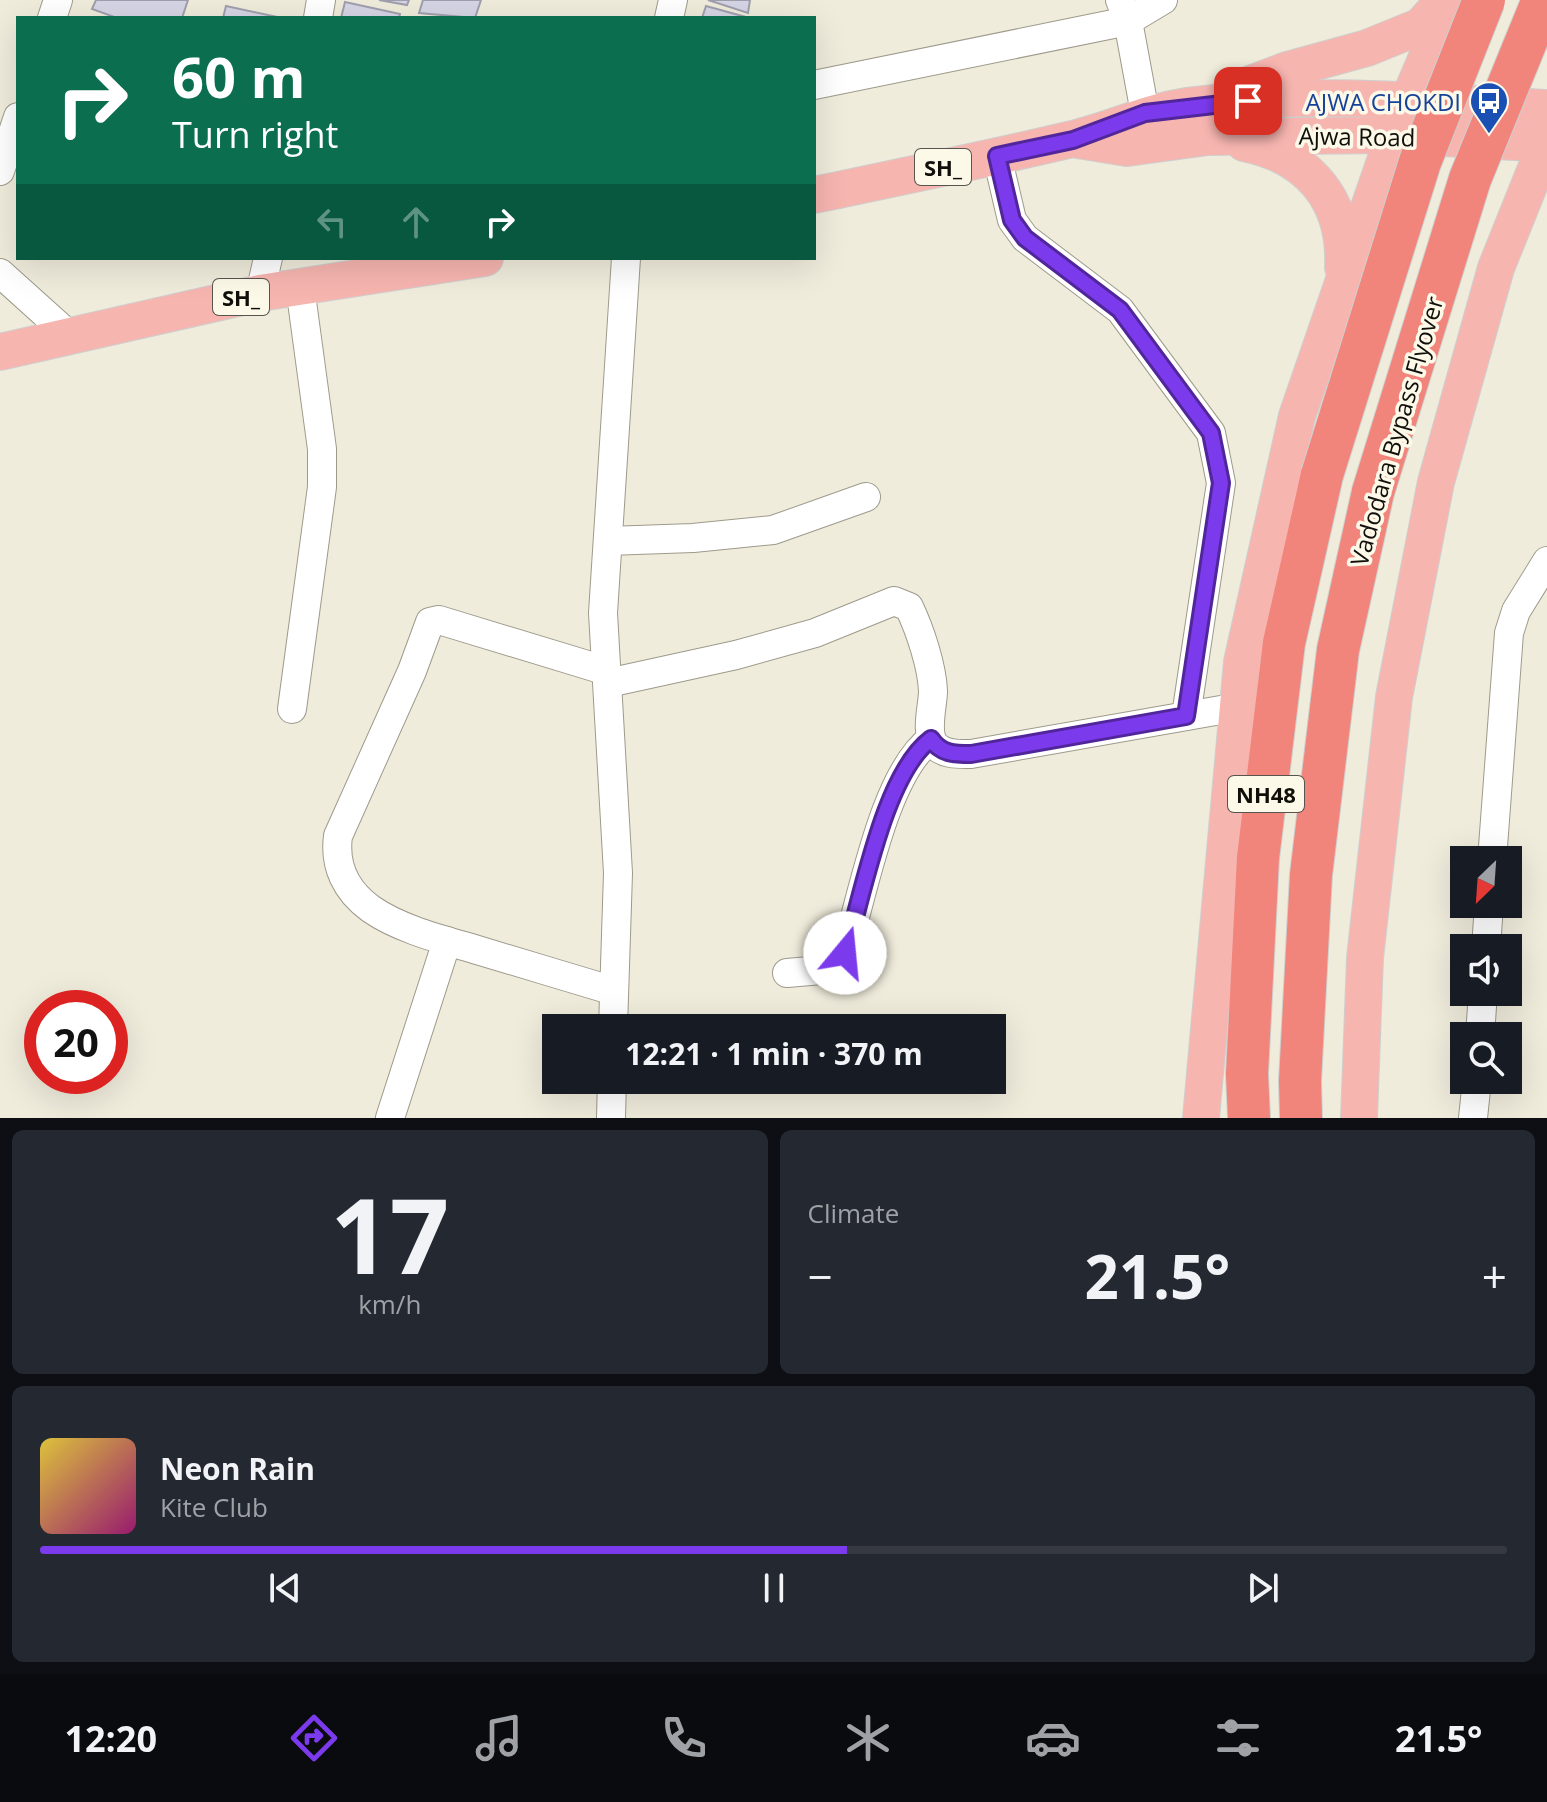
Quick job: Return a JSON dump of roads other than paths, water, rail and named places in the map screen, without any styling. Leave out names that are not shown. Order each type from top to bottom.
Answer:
[{"type":"highway","name":"NH48","points":[[1249,1118],[1247,1074],[1258,858],[1284,643],[1322,475],[1420,162],[1484,0]]},
{"type":"highway","name":"Vadodara Bypass Flyover","points":[[1301,1118],[1300,1081],[1313,860],[1338,650],[1373,492],[1470,179],[1543,0]]},
{"type":"main road","points":[[1202,121],[1287,70],[1367,48],[1421,26],[1444,0]]},
{"type":"main road","points":[[1201,1118],[1242,662],[1297,416],[1394,135],[1451,0]]},
{"type":"main road","name":"Ajwa Road","points":[[1073,140],[1127,148],[1273,100],[1407,101],[1547,108]]},
{"type":"main road","name":"Ajwa Road","points":[[1073,140],[1145,113],[1202,121],[1547,143]]},
{"type":"main road","points":[[1202,121],[1269,148],[1304,168],[1336,209],[1344,239],[1342,284]]},
{"type":"main road","name":"SH_","points":[[816,195],[1073,140]]},
{"type":"main road","points":[[1359,1118],[1365,958],[1394,697],[1436,482],[1496,268],[1547,143]]},
{"type":"main road","points":[[1496,268],[1532,216],[1547,205]]},
{"type":"main road","name":"SH_","points":[[0,352],[260,293],[472,260]]},
{"type":"street","points":[[816,85],[1163,0]]},
{"type":"street","points":[[1124,10],[1145,113]]},
{"type":"street","points":[[0,171],[16,123]]},
{"type":"street","points":[[997,156],[1006,202],[1018,229],[1120,310],[1211,433],[1221,483],[1186,716]]},
{"type":"street","points":[[260,293],[268,260]]},
{"type":"street","points":[[613,1014],[618,873],[603,613],[626,260]]},
{"type":"street","points":[[0,273],[70,336]]},
{"type":"street","points":[[292,709],[322,487],[322,449],[300,287]]},
{"type":"street","points":[[608,541],[693,538],[773,530],[866,497]]},
{"type":"street","points":[[1493,846],[1509,633],[1516,611],[1547,561]]},
{"type":"street","points":[[614,991],[447,941],[371,909],[350,888],[338,869],[338,836],[412,671],[425,628],[439,620],[607,677],[736,655],[815,633],[894,601],[909,607],[929,671],[933,690],[931,739],[937,748],[952,754],[971,754],[1238,707]]},
{"type":"street","points":[[787,973],[833,969],[845,953],[898,778],[915,751],[931,739]]},
{"type":"street","points":[[390,1118],[447,941]]},
{"type":"street","points":[[611,1118],[612,1094]]},
{"type":"street","points":[[1473,1118],[1476,1094]]},
{"type":"place","name":"AJWA CHOKDI","points":[[1489,135]]}]
